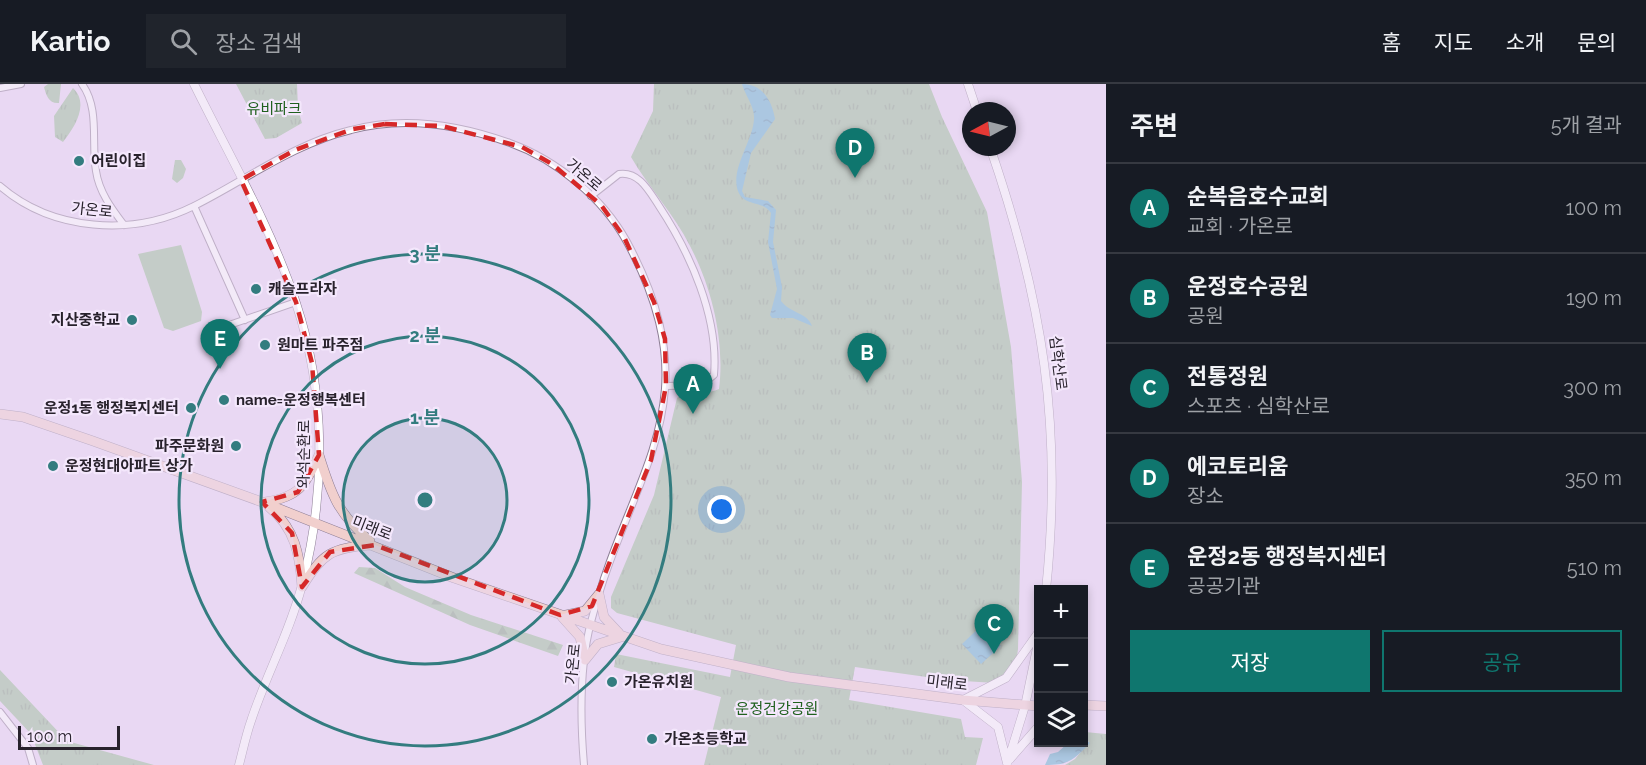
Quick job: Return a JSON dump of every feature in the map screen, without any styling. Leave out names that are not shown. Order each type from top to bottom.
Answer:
[{"type":"main road","name":"미래로","points":[[0,414],[23,417],[93,441],[262,502],[454,578],[661,650],[789,677],[963,700],[1034,706]]},
{"type":"main road","points":[[262,502],[280,500],[298,492],[308,479],[319,455]]},
{"type":"main road","points":[[319,455],[338,508],[349,523],[375,545]]},
{"type":"main road","points":[[262,502],[277,513],[292,533],[300,560],[302,587]]},
{"type":"main road","points":[[302,587],[318,562],[330,552],[375,545]]},
{"type":"main road","points":[[560,615],[585,611],[599,594]]},
{"type":"main road","points":[[599,594],[604,617],[624,637]]},
{"type":"main road","points":[[560,615],[580,637],[585,660]]},
{"type":"main road","points":[[585,660],[597,644],[624,637]]},
{"type":"main road","points":[[1088,705],[1106,706]]},
{"type":"street","points":[[0,88],[21,84]]},
{"type":"street","points":[[82,84],[93,112],[95,165],[103,192],[124,225]]},
{"type":"street","name":"와석순환로","points":[[194,84],[241,180],[296,302],[312,363],[318,412],[316,523],[302,587],[251,721],[239,765]]},
{"type":"street","points":[[968,84],[974,102]]},
{"type":"street","name":"가온로","points":[[0,186],[32,209],[49,216],[90,225],[124,225],[155,220],[194,206],[295,150],[340,133],[386,124],[416,124],[476,132],[522,147],[552,164],[591,196],[624,237],[643,272],[664,339],[666,386],[664,411],[651,460],[599,594],[590,625],[585,660],[582,725],[584,765]]},
{"type":"street","name":"심학산로","points":[[993,156],[1013,213],[1035,300],[1043,344],[1053,472],[1046,585]]},
{"type":"street","points":[[591,196],[619,174],[634,175],[648,188],[672,225],[697,278],[712,337],[714,375],[702,385],[666,386]]},
{"type":"street","points":[[103,192],[107,185]]},
{"type":"street","points":[[194,206],[245,320]]},
{"type":"street","points":[[209,332],[296,302]]},
{"type":"street","points":[[1007,764],[998,727],[963,700],[1006,678],[1034,639]]},
{"type":"street","points":[[1007,764],[1025,706],[1034,662]]},
{"type":"street","points":[[0,712],[28,748],[33,765]]},
{"type":"street","points":[[1007,764],[1034,732]]},
{"type":"highlighted area","points":[[385,124],[442,126],[522,147],[552,164],[601,205],[624,237],[654,302],[665,339],[666,386],[651,460],[592,606],[560,615],[375,545],[330,552],[302,587],[292,533],[262,502],[298,492],[319,455],[312,363],[296,302],[241,180],[295,150],[353,129]]},
{"type":"green space","points":[[48,84],[61,84],[59,103],[53,102],[47,96],[44,87]]},
{"type":"green space","name":"유비파크","points":[[236,84],[297,84],[298,109],[302,123],[276,138],[265,139]]},
{"type":"green space","name":"운정건강공원","points":[[654,84],[929,84],[987,212],[1011,347],[1022,482],[1018,649],[1016,664],[995,683],[948,680],[855,667],[849,700],[961,719],[965,737],[983,738],[976,765],[704,765],[721,697],[614,667],[616,654],[730,677],[736,645],[617,613],[611,608],[611,597],[654,495],[677,398],[687,393],[719,389],[718,334],[705,279],[684,234],[631,157],[653,111]]},
{"type":"green space","points":[[73,88],[78,94],[80,108],[72,130],[63,142],[55,137],[54,116]]},
{"type":"green space","points":[[175,160],[181,160],[186,169],[183,178],[177,183],[172,179]]},
{"type":"green space","points":[[181,245],[202,312],[201,321],[173,331],[164,328],[138,254]]},
{"type":"green space","points":[[359,567],[375,568],[405,587],[471,615],[563,645],[558,656],[470,625],[354,573]]},
{"type":"green space","points":[[0,670],[67,741],[154,765],[43,765],[31,734],[0,701]]},
{"type":"green space","points":[[1088,732],[1106,734],[1106,765],[1065,765],[1075,759],[1085,747],[1088,747]]},
{"type":"water","points":[[742,84],[755,87],[765,94],[775,119],[751,153],[742,191],[745,197],[768,201],[776,210],[773,242],[782,287],[781,301],[807,318],[812,326],[793,318],[772,318],[770,315],[777,289],[768,242],[771,213],[763,206],[749,202],[741,196],[736,182],[739,164],[753,128],[754,119],[753,110]]},
{"type":"water","points":[[982,625],[1001,646],[981,664],[962,644]]},
{"type":"water","points":[[1064,747],[1086,747],[1066,763],[1045,765],[1050,754],[1058,752]]},
{"type":"place","name":"어린이집","points":[[79,161]]},
{"type":"place","name":"에코토리움","points":[[855,178]]},
{"type":"place","name":"캐슬프라자","points":[[256,289]]},
{"type":"place","name":"지산중학교","points":[[132,320]]},
{"type":"place","name":"원마트 파주점","points":[[265,345]]},
{"type":"place","name":"운정2동 행정복지센터","points":[[220,369]]},
{"type":"place","name":"운정호수공원","points":[[867,383]]},
{"type":"place","name":"name=운정행복센터","points":[[224,400]]},
{"type":"place","name":"운정1동 행정복지센터","points":[[191,408]]},
{"type":"place","name":"순복음호수교회","points":[[693,414]]},
{"type":"place","name":"파주문화원","points":[[236,446]]},
{"type":"place","name":"운정현대아파트 상가","points":[[53,466]]},
{"type":"place","name":"전통정원","points":[[994,654]]},
{"type":"place","name":"가온유치원","points":[[612,682]]},
{"type":"place","name":"가온초등학교","points":[[652,739]]}]
